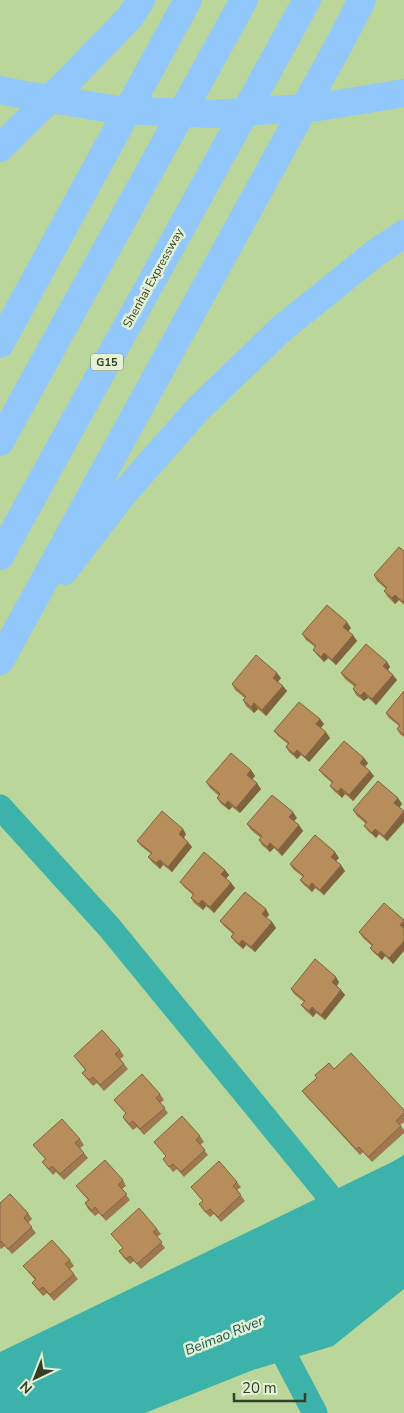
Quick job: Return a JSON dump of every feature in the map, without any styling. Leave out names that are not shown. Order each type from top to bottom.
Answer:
[{"type":"highway","points":[[0,148],[72,77],[130,16],[141,0]]},
{"type":"highway","points":[[0,344],[188,0]]},
{"type":"highway","points":[[0,442],[244,0]]},
{"type":"highway","name":"Shenhai Expressway","points":[[0,556],[307,0]]},
{"type":"highway","points":[[0,661],[362,0]]},
{"type":"highway","points":[[342,39],[369,0]]},
{"type":"highway","points":[[0,90],[118,110],[212,114],[319,107],[404,93]]},
{"type":"highway","points":[[0,666],[52,587],[123,494],[197,410],[280,330],[374,254],[404,234]]},
{"type":"water","name":"Beimao River","points":[[404,1155],[404,1289],[333,1346],[253,1370],[145,1413],[0,1413],[0,1352]]},
{"type":"building","points":[[399,547],[404,551],[403,602],[395,595],[392,598],[384,591],[387,588],[374,575]]},
{"type":"building","points":[[327,605],[347,622],[343,627],[353,635],[332,660],[324,653],[321,657],[313,650],[316,646],[302,634]]},
{"type":"building","points":[[366,644],[387,662],[383,666],[393,675],[372,699],[364,692],[360,696],[353,689],[356,685],[341,673]]},
{"type":"building","points":[[256,655],[277,673],[273,678],[283,686],[262,710],[254,703],[251,707],[243,700],[246,697],[232,684]]},
{"type":"building","points":[[404,691],[404,735],[397,729],[400,725],[386,713]]},
{"type":"building","points":[[299,702],[320,719],[316,724],[326,732],[305,757],[297,750],[294,754],[286,747],[289,743],[274,731]]},
{"type":"building","points":[[344,741],[364,758],[360,763],[370,771],[349,795],[341,788],[338,792],[330,786],[333,782],[319,770]]},
{"type":"building","points":[[231,753],[251,770],[247,775],[257,783],[236,808],[228,801],[225,805],[217,798],[220,794],[206,782]]},
{"type":"building","points":[[378,781],[398,798],[394,803],[404,811],[384,836],[375,829],[372,833],[364,826],[367,822],[353,810]]},
{"type":"building","points":[[272,795],[293,812],[289,817],[299,825],[278,850],[270,843],[267,847],[259,840],[262,836],[247,824]]},
{"type":"building","points":[[162,811],[183,829],[179,834],[188,842],[168,867],[160,860],[156,863],[148,857],[152,853],[137,841]]},
{"type":"building","points":[[315,835],[335,852],[331,857],[341,865],[320,890],[312,883],[309,887],[300,880],[304,876],[290,864]]},
{"type":"building","points":[[204,852],[225,870],[221,874],[231,883],[210,907],[202,900],[199,904],[191,898],[194,894],[180,882]]},
{"type":"building","points":[[245,892],[266,909],[262,914],[272,922],[251,947],[242,940],[239,944],[231,937],[234,933],[220,921]]},
{"type":"building","points":[[384,903],[404,920],[400,925],[404,928],[404,941],[389,958],[381,951],[378,955],[370,948],[373,945],[359,932]]},
{"type":"building","points":[[315,959],[336,977],[332,982],[341,990],[321,1015],[312,1007],[309,1011],[301,1005],[305,1001],[291,989]]},
{"type":"building","points":[[102,1030],[120,1050],[115,1054],[124,1064],[100,1085],[93,1077],[89,1080],[82,1073],[86,1070],[74,1056]]},
{"type":"building","points":[[351,1053],[404,1110],[404,1113],[396,1121],[401,1126],[368,1157],[359,1147],[356,1149],[302,1091],[317,1078],[315,1075],[329,1063],[334,1069]]},
{"type":"building","points":[[142,1074],[160,1094],[156,1098],[165,1108],[140,1129],[133,1121],[129,1124],[123,1117],[126,1113],[114,1100]]},
{"type":"building","points":[[182,1116],[200,1136],[196,1140],[205,1150],[181,1172],[173,1164],[169,1167],[163,1159],[166,1156],[154,1142]]},
{"type":"building","points":[[62,1119],[80,1139],[75,1143],[84,1153],[60,1174],[52,1166],[49,1169],[42,1162],[46,1159],[33,1145]]},
{"type":"building","points":[[105,1160],[123,1180],[118,1185],[127,1194],[102,1216],[95,1207],[92,1211],[85,1203],[89,1200],[76,1186]]},
{"type":"building","points":[[219,1161],[237,1182],[233,1186],[241,1195],[218,1217],[210,1209],[206,1212],[199,1204],[203,1201],[191,1187]]},
{"type":"building","points":[[10,1194],[28,1213],[24,1218],[32,1227],[8,1249],[0,1242],[0,1203]]},
{"type":"building","points":[[139,1208],[157,1229],[153,1232],[162,1242],[137,1264],[130,1256],[126,1259],[119,1251],[123,1248],[111,1234]]},
{"type":"building","points":[[52,1240],[70,1260],[65,1264],[74,1274],[50,1295],[43,1287],[39,1290],[32,1283],[36,1279],[23,1266]]},
{"type":"waterway","points":[[0,807],[109,927],[348,1219]]},
{"type":"waterway","name":"Beimao River","points":[[271,1329],[315,1413]]}]
